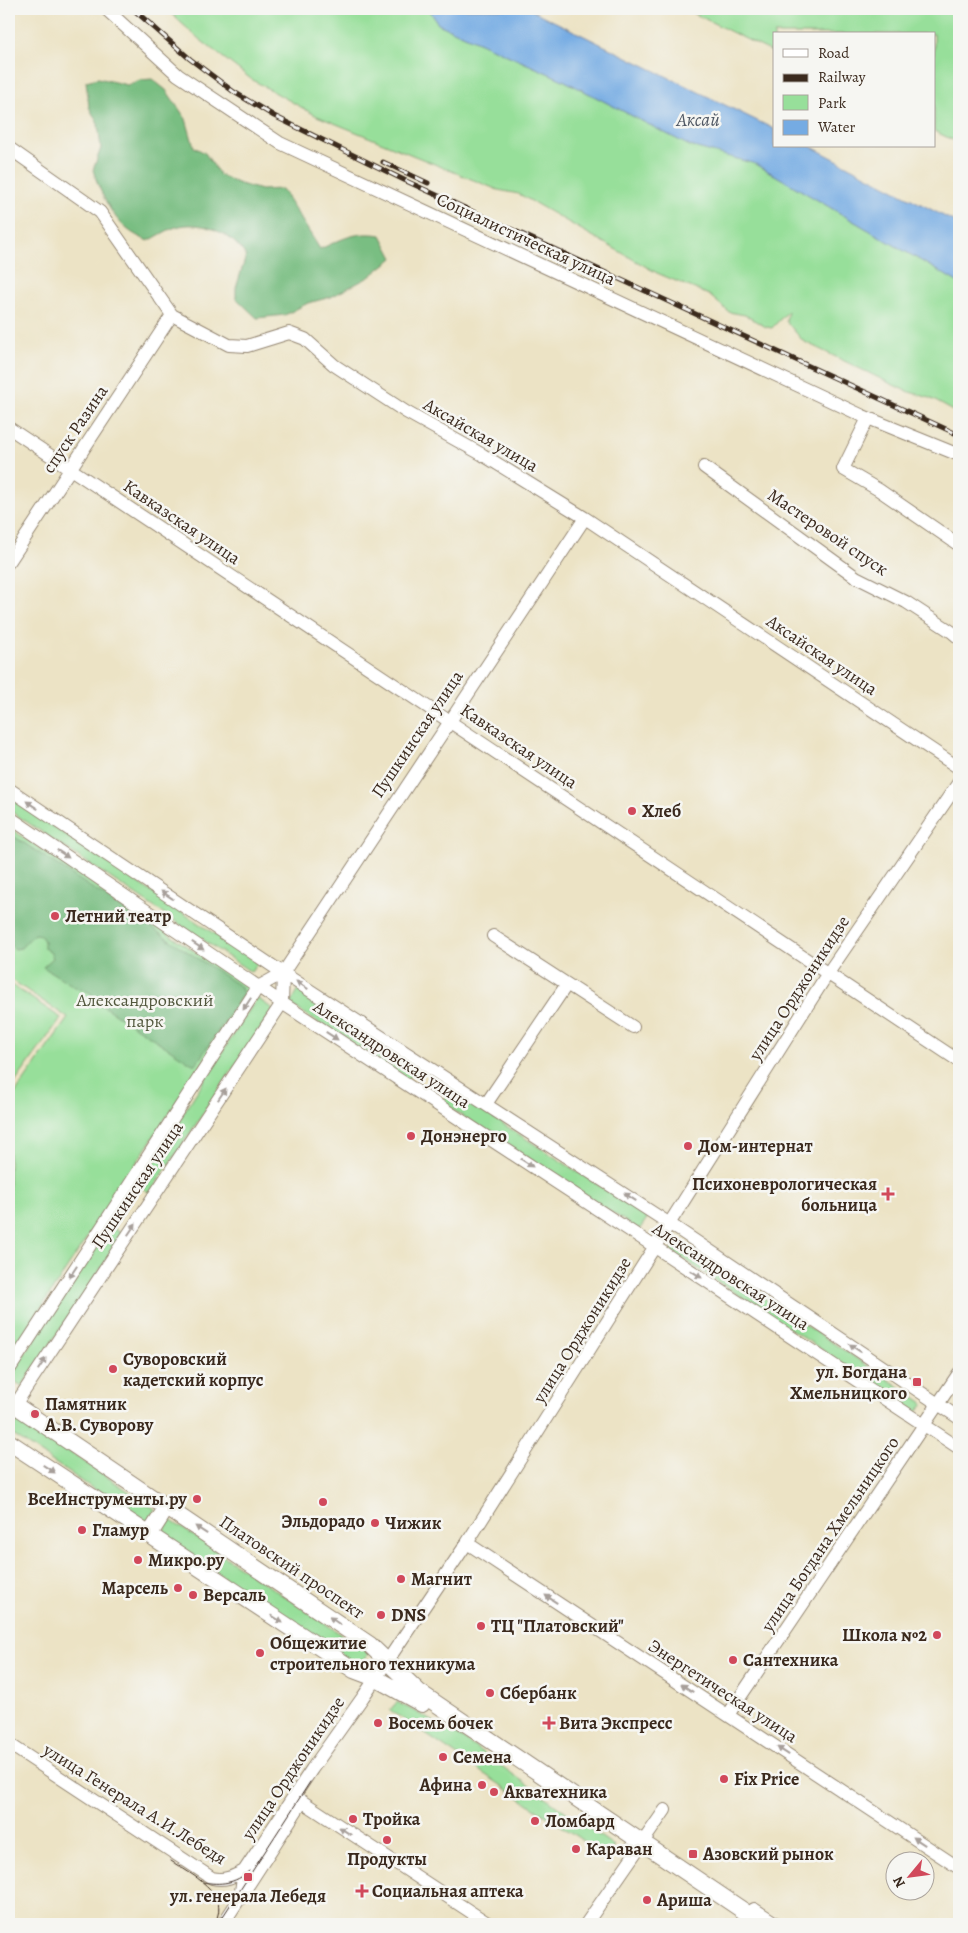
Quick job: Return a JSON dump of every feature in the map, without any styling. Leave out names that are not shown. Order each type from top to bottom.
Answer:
[{"type":"main road","name":"Платовский проспект","points":[[11,1407],[167,1507],[370,1645],[419,1692],[763,1924]]},
{"type":"main road","name":"Платовский проспект","points":[[9,1442],[354,1670],[375,1678],[414,1698],[622,1836],[643,1844]]},
{"type":"main road","points":[[149,1535],[167,1507]]},
{"type":"street","name":"Социалистическая улица","points":[[106,9],[178,75],[280,143],[868,418],[959,455]]},
{"type":"street","name":"Аксайская улица","points":[[9,148],[100,212],[172,315],[229,345],[247,346],[289,332],[305,339],[334,365],[406,412],[483,455],[585,518],[959,768]]},
{"type":"street","name":"спуск Разина","points":[[9,562],[172,315]]},
{"type":"street","points":[[868,418],[843,469],[879,490],[959,545]]},
{"type":"street","name":"Кавказская улица","points":[[9,428],[959,1061]]},
{"type":"street","name":"Мастеровой спуск","points":[[704,467],[856,577],[906,602],[959,638]]},
{"type":"street","name":"Пушкинская улица","points":[[9,1370],[258,987],[283,973],[449,720],[585,518]]},
{"type":"street","name":"улица Орджоникидзе","points":[[223,1924],[298,1799],[375,1678],[467,1543],[828,973],[959,782]]},
{"type":"street","name":"Александровская улица","points":[[9,789],[283,973],[670,1224],[959,1418]]},
{"type":"street","name":"Александровская улица","points":[[9,817],[282,1004],[959,1448]]},
{"type":"street","points":[[493,936],[633,1027]]},
{"type":"street","points":[[282,1004],[283,973]]},
{"type":"street","points":[[486,1104],[567,984]]},
{"type":"street","name":"Пушкинская улица","points":[[11,1407],[282,1004]]},
{"type":"street","name":"улица Богдана Хмельницкого","points":[[728,1715],[959,1373]]},
{"type":"street","name":"Энергетическая улица","points":[[467,1543],[959,1868]]},
{"type":"street","name":"улица Генерала А.И.Лебедя","points":[[9,1744],[212,1878],[227,1879],[244,1871]]},
{"type":"street","points":[[298,1799],[488,1924]]},
{"type":"street","name":"улица Орджоникидзе","points":[[240,1898],[244,1871],[298,1799]]},
{"type":"street","points":[[586,1924],[665,1810]]},
{"type":"street","points":[[643,1844],[670,1852],[777,1924]]},
{"type":"green space","points":[[166,9],[429,9],[438,24],[563,80],[690,146],[756,164],[959,283],[959,414],[930,398],[906,391],[803,341],[786,321],[788,311],[772,328],[766,327],[745,315],[729,312],[709,295],[657,273],[519,194],[498,190],[317,116],[251,79],[199,39]]},
{"type":"green space","points":[[685,9],[959,9],[959,143],[936,132],[936,32],[773,32],[773,53]]},
{"type":"green space","points":[[98,78],[127,85],[140,80],[152,79],[166,90],[186,119],[194,147],[205,153],[220,175],[237,183],[261,190],[282,189],[320,249],[356,235],[381,235],[393,258],[369,277],[331,297],[308,303],[285,315],[257,318],[236,298],[236,288],[246,256],[225,235],[206,227],[186,225],[172,228],[148,241],[137,236],[121,224],[111,210],[102,194],[93,170],[101,148],[98,124],[89,107],[86,81]]},
{"type":"green space","points":[[9,797],[258,963],[251,972],[9,810]]},
{"type":"green space","name":"Александровский парк","points":[[9,828],[251,989],[9,1356],[9,1102],[68,1018],[9,978]]},
{"type":"green space","points":[[9,833],[241,987],[243,994],[195,1065],[92,999],[92,994],[83,989],[80,990],[43,967],[53,958],[51,953],[44,948],[44,941],[40,935],[34,934],[21,948],[15,949],[9,944]]},
{"type":"green space","points":[[9,983],[61,1018],[14,1084],[9,1081]]},
{"type":"green space","points":[[299,989],[417,1067],[406,1081],[290,1004]]},
{"type":"green space","points":[[257,998],[273,1009],[150,1193],[137,1185]]},
{"type":"green space","points":[[450,1090],[648,1217],[639,1230],[442,1103]]},
{"type":"green space","points":[[109,1225],[124,1234],[22,1386],[9,1378]]},
{"type":"green space","points":[[677,1240],[924,1403],[917,1412],[671,1251]]},
{"type":"green space","points":[[20,1419],[155,1509],[146,1524],[10,1433]]},
{"type":"green space","points":[[170,1520],[369,1653],[359,1668],[161,1535]]},
{"type":"green space","points":[[397,1702],[455,1733],[614,1846],[607,1857],[390,1710]]},
{"type":"water","name":"Аксай","points":[[429,9],[529,9],[773,129],[773,148],[814,148],[959,224],[959,283],[756,164],[690,146],[563,80],[438,24]]},
{"type":"tram line","points":[[218,1924],[310,1782]]},
{"type":"tram line","points":[[171,1861],[198,1878],[214,1893],[218,1902],[219,1912],[215,1922]]},
{"type":"tram line","points":[[203,1882],[233,1881],[249,1871]]},
{"type":"railway","points":[[133,9],[190,59],[234,92],[274,116],[404,180],[959,435]]},
{"type":"railway","points":[[383,162],[428,183]]},
{"type":"place","name":"Хлеб","points":[[632,811]]},
{"type":"place","name":"Летний театр","points":[[55,916]]},
{"type":"place","name":"Донэнерго","points":[[411,1136]]},
{"type":"place","name":"Дом-интернат","points":[[688,1146]]},
{"type":"place","name":"Психоневрологическая больница","points":[[888,1194]]},
{"type":"place","name":"Суворовский кадетский корпус","points":[[113,1369]]},
{"type":"place","name":"ул. Богдана Хмельницкого","points":[[917,1382]]},
{"type":"place","name":"Памятник А.В. Суворову","points":[[35,1414]]},
{"type":"place","name":"ВсеИнструменты.ру","points":[[197,1499]]},
{"type":"place","name":"Эльдорадо","points":[[323,1502]]},
{"type":"place","name":"Чижик","points":[[375,1523]]},
{"type":"place","name":"Гламур","points":[[82,1530]]},
{"type":"place","name":"Микро.ру","points":[[138,1560]]},
{"type":"place","name":"Магнит","points":[[401,1579]]},
{"type":"place","name":"Марсель","points":[[178,1588]]},
{"type":"place","name":"Версаль","points":[[193,1595]]},
{"type":"place","name":"DNS","points":[[381,1615]]},
{"type":"place","name":"ТЦ \"Платовский\"","points":[[481,1626]]},
{"type":"place","name":"Школа №2","points":[[937,1635]]},
{"type":"place","name":"Общежитие строительного техникума","points":[[260,1653]]},
{"type":"place","name":"Сантехника","points":[[733,1660]]},
{"type":"place","name":"Сбербанк","points":[[490,1693]]},
{"type":"place","name":"Восемь бочек","points":[[378,1723]]},
{"type":"place","name":"Вита Экспресс","points":[[549,1723]]},
{"type":"place","name":"Семена","points":[[443,1757]]},
{"type":"place","name":"Fix Price","points":[[724,1779]]},
{"type":"place","name":"Афина","points":[[482,1785]]},
{"type":"place","name":"Акватехника","points":[[494,1792]]},
{"type":"place","name":"Тройка","points":[[353,1819]]},
{"type":"place","name":"Ломбард","points":[[535,1821]]},
{"type":"place","name":"Продукты","points":[[387,1840]]},
{"type":"place","name":"Караван","points":[[576,1849]]},
{"type":"place","name":"Азовский рынок","points":[[693,1854]]},
{"type":"place","name":"ул. генерала Лебедя","points":[[248,1877]]},
{"type":"place","name":"Социальная аптека","points":[[362,1891]]},
{"type":"place","name":"Ариша","points":[[647,1900]]}]
